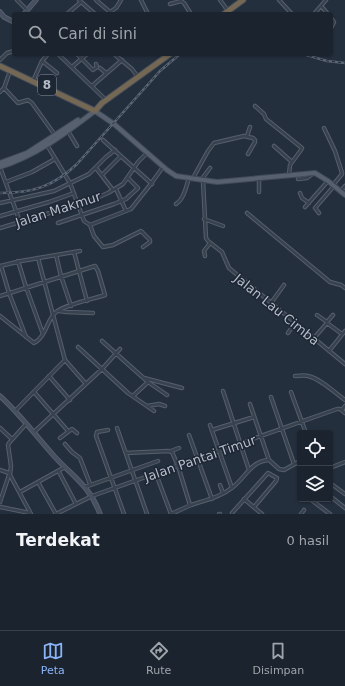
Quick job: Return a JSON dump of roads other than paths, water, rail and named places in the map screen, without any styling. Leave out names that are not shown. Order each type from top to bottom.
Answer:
[{"type":"highway","points":[[226,12],[239,1]]},
{"type":"highway","points":[[96,109],[106,100],[167,56]]},
{"type":"highway","name":"8","points":[[0,62],[96,109]]},
{"type":"highway","name":"8","points":[[0,66],[96,109]]},
{"type":"main road","points":[[0,167],[47,145],[96,109]]},
{"type":"main road","points":[[28,154],[96,109]]},
{"type":"main road","points":[[96,109],[173,174],[217,182],[313,173],[318,174],[345,195]]},
{"type":"main road","points":[[0,163],[7,163]]},
{"type":"street","points":[[17,0],[27,10],[36,0]]},
{"type":"street","points":[[96,0],[110,12],[116,8],[121,0]]},
{"type":"street","points":[[100,4],[104,0]]},
{"type":"street","points":[[141,0],[147,12]]},
{"type":"street","points":[[220,0],[226,12]]},
{"type":"street","points":[[279,0],[290,12]]},
{"type":"street","points":[[316,12],[326,0]]},
{"type":"street","points":[[69,12],[80,1],[93,12]]},
{"type":"street","points":[[170,4],[180,1],[184,3],[190,12]]},
{"type":"street","points":[[321,6],[326,12]]},
{"type":"street","points":[[0,12],[4,17],[12,21]]},
{"type":"street","points":[[0,62],[7,53],[12,52]]},
{"type":"street","points":[[34,79],[42,61],[46,56]]},
{"type":"street","points":[[60,56],[106,100]]},
{"type":"street","points":[[79,56],[93,70],[97,67],[96,64]]},
{"type":"street","points":[[72,67],[85,56]]},
{"type":"street","points":[[117,56],[132,69],[138,78]]},
{"type":"street","points":[[92,86],[122,60]]},
{"type":"street","points":[[42,61],[57,73]]},
{"type":"street","points":[[100,68],[106,73]]},
{"type":"street","points":[[0,92],[4,88],[10,71]]},
{"type":"street","points":[[4,88],[18,103],[28,100],[32,103],[56,135]]},
{"type":"street","points":[[255,106],[264,114],[266,119],[302,148],[289,166],[290,175]]},
{"type":"street","points":[[247,136],[250,127]]},
{"type":"street","points":[[319,213],[315,208],[342,173],[335,151],[324,128]]},
{"type":"street","points":[[68,131],[77,146]]},
{"type":"street","points":[[176,204],[179,202],[191,178],[214,143],[247,136],[255,140],[248,154]]},
{"type":"street","points":[[103,140],[152,184]]},
{"type":"street","points":[[47,145],[66,174],[85,222],[90,225],[94,236],[103,247],[113,245],[140,231],[142,231],[150,240],[150,242],[143,247]]},
{"type":"street","points":[[274,146],[292,162]]},
{"type":"street","points":[[0,203],[51,192],[70,184],[89,174],[114,150]]},
{"type":"street","name":"Jalan Makmur","points":[[0,228],[92,200],[115,189],[123,184],[147,153]]},
{"type":"street","points":[[102,175],[121,156]]},
{"type":"street","points":[[6,182],[32,172],[55,159]]},
{"type":"street","points":[[90,225],[131,209],[152,184],[163,166]]},
{"type":"street","points":[[0,167],[20,222]]},
{"type":"street","points":[[96,168],[115,189],[126,212]]},
{"type":"street","points":[[202,180],[210,168]]},
{"type":"street","points":[[298,179],[307,178],[313,173]]},
{"type":"street","points":[[58,224],[126,199],[138,188],[128,178]]},
{"type":"street","points":[[259,179],[259,192]]},
{"type":"street","name":"Jalan Lau Cimba","points":[[202,180],[206,238],[222,252],[230,270],[345,364]]},
{"type":"street","points":[[305,207],[328,181]]},
{"type":"street","points":[[340,192],[345,186]]},
{"type":"street","points":[[0,216],[74,193]]},
{"type":"street","points":[[300,193],[302,198],[309,203]]},
{"type":"street","points":[[247,213],[330,282],[345,288]]},
{"type":"street","points":[[204,219],[223,226]]},
{"type":"street","points":[[205,256],[204,251],[210,243]]},
{"type":"street","points":[[27,339],[0,266],[18,261],[80,251]]},
{"type":"street","points":[[74,252],[87,301]]},
{"type":"street","points":[[56,255],[71,306]]},
{"type":"street","points":[[38,258],[65,360],[86,384]]},
{"type":"street","points":[[18,261],[43,334]]},
{"type":"street","points":[[0,296],[9,292],[96,267],[105,295],[71,306],[54,314],[43,334],[35,343],[27,339],[0,316]]},
{"type":"street","points":[[271,303],[284,285]]},
{"type":"street","points":[[59,311],[93,313]]},
{"type":"street","points":[[317,315],[342,334]]},
{"type":"street","points":[[314,338],[333,315]]},
{"type":"street","points":[[288,333],[295,323]]},
{"type":"street","points":[[329,351],[345,330]]},
{"type":"street","points":[[102,341],[148,382],[168,395]]},
{"type":"street","points":[[78,347],[133,396],[154,411]]},
{"type":"street","points":[[34,433],[102,369],[120,349]]},
{"type":"street","points":[[15,411],[65,360]]},
{"type":"street","points":[[49,376],[70,400]]},
{"type":"street","points":[[295,376],[307,376],[313,378],[324,384],[345,400]]},
{"type":"street","points":[[144,378],[182,388]]},
{"type":"street","points":[[133,396],[148,382]]},
{"type":"street","points":[[223,391],[248,470]]},
{"type":"street","points":[[34,392],[68,432]]},
{"type":"street","points":[[292,392],[305,430]]},
{"type":"street","points":[[0,396],[65,468],[85,487],[92,496],[100,514]]},
{"type":"street","points":[[271,397],[281,430],[294,464]]},
{"type":"street","points":[[147,406],[159,404],[165,406]]},
{"type":"street","points":[[250,404],[269,460],[283,470],[288,469],[297,463]]},
{"type":"street","points":[[345,406],[342,410],[345,413]]},
{"type":"street","name":"Jalan Pantai Timur","points":[[56,514],[92,496],[114,488],[302,423],[337,409],[342,410]]},
{"type":"street","points":[[212,430],[254,417]]},
{"type":"street","points":[[0,502],[2,489],[11,466],[8,445],[26,424]]},
{"type":"street","points":[[210,425],[232,488]]},
{"type":"street","points":[[0,428],[12,439]]},
{"type":"street","points":[[117,428],[147,514]]},
{"type":"street","points":[[60,438],[72,429],[77,433]]},
{"type":"street","points":[[108,430],[102,430],[96,434],[124,514]]},
{"type":"street","points":[[189,435],[212,499]]},
{"type":"street","points":[[65,444],[80,458],[90,484]]},
{"type":"street","points":[[126,453],[171,451],[179,448]]},
{"type":"street","points":[[171,451],[178,466],[190,505]]},
{"type":"street","points":[[156,474],[171,514],[190,505],[212,499],[222,494],[232,488],[243,478],[248,470],[260,462],[269,460]]},
{"type":"street","points":[[85,487],[158,461]]},
{"type":"street","points":[[333,467],[345,462]]},
{"type":"street","points":[[20,492],[65,468]]},
{"type":"street","points":[[0,470],[9,473],[30,513]]},
{"type":"street","points":[[58,472],[76,504]]},
{"type":"street","points":[[232,513],[268,473],[277,477],[277,480],[255,509]]},
{"type":"street","points":[[38,482],[56,514]]},
{"type":"street","points":[[220,485],[222,494]]},
{"type":"street","points":[[333,485],[345,494]]},
{"type":"street","points":[[333,498],[345,508]]},
{"type":"street","points":[[244,500],[262,514]]},
{"type":"street","points":[[314,502],[330,514]]},
{"type":"street","points":[[0,507],[30,513]]},
{"type":"street","points":[[301,514],[304,510]]},
{"type":"railway","points":[[0,193],[22,192],[42,187],[68,172],[77,164],[160,71],[178,56]]},
{"type":"railway","points":[[310,56],[327,61],[345,63]]}]
